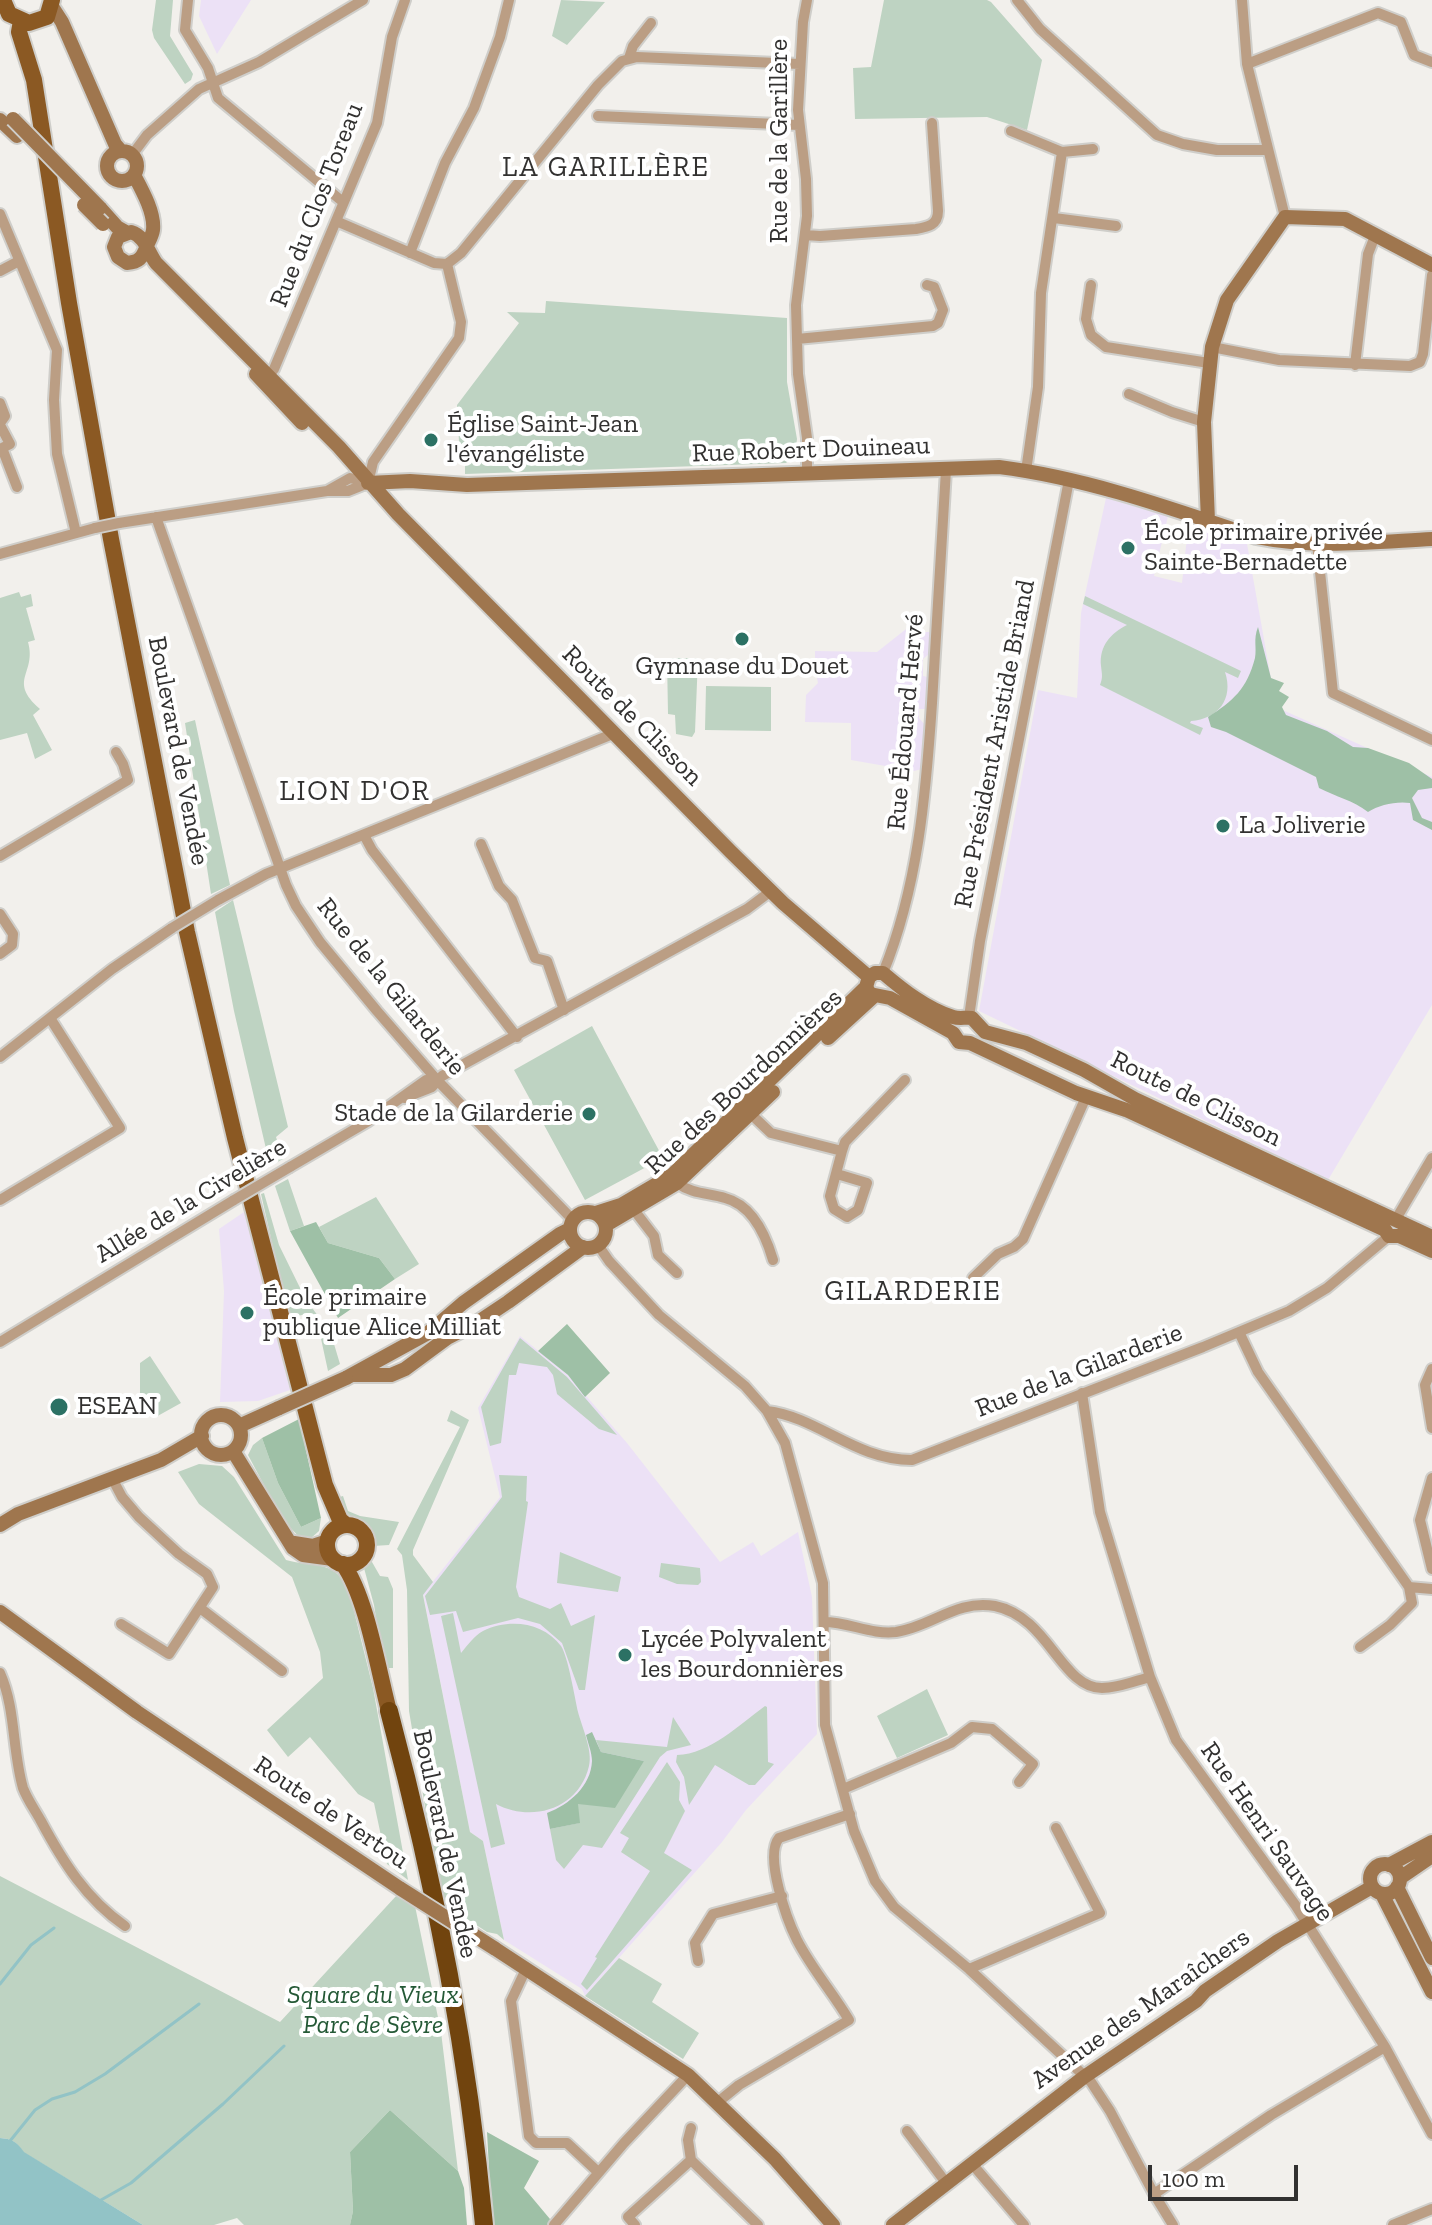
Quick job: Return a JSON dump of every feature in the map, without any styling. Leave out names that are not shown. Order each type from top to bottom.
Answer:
[{"type":"highway","name":"Boulevard de Vendée","points":[[389,1711],[392,1746],[457,2078],[474,2225]]},
{"type":"highway","name":"Boulevard de Vendée","points":[[389,1711],[438,1924],[474,2128],[484,2225]]},
{"type":"main road","points":[[0,107],[17,136],[111,232],[126,236],[142,228],[143,219],[128,178],[136,161],[121,154],[115,144],[62,22],[50,7],[29,23],[21,21],[9,14],[3,0]]},
{"type":"main road","name":"Boulevard de Vendée","points":[[21,21],[19,32],[34,80],[111,539],[187,932],[238,1152],[325,1485],[340,1520],[346,1525]]},
{"type":"main road","points":[[6,120],[126,236]]},
{"type":"main road","points":[[121,154],[107,164],[108,173],[114,179],[128,178]]},
{"type":"main road","points":[[128,178],[153,222],[153,233],[139,260]]},
{"type":"main road","points":[[1203,519],[1207,502],[1204,422],[1212,347],[1233,284],[1285,217],[1345,219],[1432,265]]},
{"type":"main road","name":"Route de Clisson","points":[[265,378],[156,263],[146,246],[126,236],[115,252],[122,261],[133,263],[139,260],[152,268],[265,378],[339,447],[368,483],[771,891],[878,985],[965,1024],[1026,1043],[1084,1070],[1135,1099],[1394,1228],[1432,1251]]},
{"type":"main road","name":"Rue Robert Douineau","points":[[368,483],[392,490],[420,483],[467,485],[999,467],[1069,480],[1284,543],[1432,539]]},
{"type":"main road","name":"Rue des Bourdonnières","points":[[601,1219],[634,1210],[677,1183],[751,1114],[878,985]]},
{"type":"main road","name":"Rue des Bourdonnières","points":[[601,1219],[672,1175],[878,985]]},
{"type":"main road","name":"Route de Clisson","points":[[965,1024],[959,1042],[970,1043],[1086,1097],[1126,1110],[1394,1228],[1432,1237]]},
{"type":"main road","points":[[239,1426],[350,1376],[428,1333],[463,1303],[571,1225],[582,1213],[601,1219],[605,1237],[478,1322],[447,1338],[405,1369],[391,1375],[350,1376]]},
{"type":"main road","points":[[571,1225],[575,1242],[591,1246]]},
{"type":"main road","points":[[215,1416],[227,1416],[239,1426],[241,1439],[233,1451],[221,1455],[204,1443],[204,1425],[215,1416]]},
{"type":"main road","points":[[0,1525],[18,1514],[204,1443]]},
{"type":"main road","points":[[233,1451],[288,1541],[303,1555],[350,1564],[360,1560],[366,1551],[367,1540],[359,1529],[346,1525],[337,1528],[329,1538],[306,1547],[288,1541]]},
{"type":"main road","name":"Boulevard de Vendée","points":[[325,1485],[329,1538]]},
{"type":"main road","points":[[329,1538],[328,1551],[338,1561]]},
{"type":"main road","name":"Boulevard de Vendée","points":[[360,1560],[362,1610]]},
{"type":"main road","name":"Boulevard de Vendée","points":[[338,1561],[354,1582],[389,1711]]},
{"type":"main road","name":"Route de Vertou","points":[[0,1612],[137,1712],[401,1889],[688,2075],[794,2178],[833,2225]]},
{"type":"main road","points":[[1389,1865],[1432,1842]]},
{"type":"main road","points":[[1377,1890],[1391,1893],[1432,1856]]},
{"type":"main road","points":[[1432,1958],[1399,1883],[1396,1869],[1383,1864],[1374,1869],[1370,1877],[1432,1992]]},
{"type":"main road","name":"Avenue des Maraîchers","points":[[893,2225],[1084,2077],[1196,2001],[1205,1991],[1278,1941],[1377,1890]]},
{"type":"street","points":[[188,0],[185,30],[208,68],[218,98],[343,202]]},
{"type":"street","points":[[121,154],[177,107],[213,82],[226,79],[259,62],[363,0]]},
{"type":"street","name":"Rue du Clos Toreau","points":[[265,378],[274,369],[311,285],[377,123],[392,37],[405,0]]},
{"type":"street","points":[[410,253],[445,163],[474,108],[500,37],[509,0]]},
{"type":"street","name":"Rue de la Garillère","points":[[807,0],[800,64],[799,125],[806,179],[805,235],[796,288],[798,374],[807,438],[807,474]]},
{"type":"street","points":[[1017,0],[1040,29],[1157,135],[1183,144],[1217,150],[1268,150]]},
{"type":"street","points":[[1242,0],[1247,64],[1285,217]]},
{"type":"street","points":[[1247,64],[1378,13],[1401,22],[1414,55],[1432,62]]},
{"type":"street","points":[[629,58],[633,46],[651,23]]},
{"type":"street","points":[[336,221],[434,263],[447,264],[461,253],[598,85],[629,58],[800,64]]},
{"type":"street","points":[[598,116],[799,125]]},
{"type":"street","points":[[805,235],[916,229],[934,223],[938,211],[932,123]]},
{"type":"street","points":[[1011,131],[1062,152],[1093,149]]},
{"type":"street","points":[[1026,471],[1038,387],[1041,293],[1062,152]]},
{"type":"street","points":[[0,214],[57,350],[54,411],[57,454],[76,533]]},
{"type":"street","points":[[1054,218],[1116,226]]},
{"type":"street","points":[[1355,365],[1368,254],[1375,236]]},
{"type":"street","points":[[0,271],[19,261]]},
{"type":"street","points":[[0,554],[95,528],[327,491],[348,491],[368,483],[373,462],[459,338],[461,322],[447,264]]},
{"type":"street","points":[[1212,347],[1279,360],[1410,366],[1420,362],[1423,354],[1432,275]]},
{"type":"street","points":[[797,339],[933,326],[938,323],[943,310],[934,287],[927,285]]},
{"type":"street","points":[[1091,285],[1086,319],[1091,335],[1106,347],[1209,363]]},
{"type":"street","points":[[1129,394],[1204,422]]},
{"type":"street","points":[[0,403],[5,416],[0,424],[10,444],[1,449],[17,487]]},
{"type":"street","name":"Rue Édouard Hervé","points":[[878,985],[900,922],[922,825],[946,470]]},
{"type":"street","name":"Rue Président Aristide Briand","points":[[965,1024],[1069,480]]},
{"type":"street","name":"Rue de la Gilarderie","points":[[152,518],[290,895],[320,942],[437,1080],[571,1225]]},
{"type":"street","points":[[1317,544],[1333,693],[1432,740]]},
{"type":"street","points":[[0,1057],[121,962],[218,900],[281,868],[615,733]]},
{"type":"street","points":[[0,856],[128,780],[116,752]]},
{"type":"street","points":[[364,835],[372,850],[517,1037]]},
{"type":"street","points":[[481,844],[499,886],[512,900],[535,958],[547,961],[564,1010]]},
{"type":"street","name":"Allée de la Civelière","points":[[0,1342],[404,1098],[432,1087],[437,1080],[747,909],[771,891]]},
{"type":"street","points":[[0,914],[13,934],[12,945],[0,954]]},
{"type":"street","points":[[0,1200],[120,1128],[50,1018]]},
{"type":"street","points":[[837,1174],[867,1183],[858,1210],[847,1217],[834,1209],[830,1196],[845,1142],[905,1080]]},
{"type":"street","points":[[973,1278],[998,1254],[1023,1239],[1086,1097]]},
{"type":"street","points":[[751,1114],[771,1133],[842,1151]]},
{"type":"street","name":"Rue de la Gilarderie","points":[[767,1411],[788,1416],[873,1455],[912,1460],[1289,1311],[1327,1288],[1394,1228],[1432,1158]]},
{"type":"street","points":[[677,1183],[693,1192],[735,1201],[762,1228],[773,1260]]},
{"type":"street","points":[[634,1210],[654,1236],[658,1255],[677,1273]]},
{"type":"street","name":"Rue de la Gilarderie","points":[[591,1246],[659,1315],[745,1386],[767,1411],[792,1462],[823,1583],[824,1715],[861,1851],[883,1893],[894,1907],[969,1969],[1084,2077],[1110,2111],[1173,2225]]},
{"type":"street","points":[[1239,1332],[1258,1372],[1409,1587],[1412,1603],[1390,1625],[1360,1647]]},
{"type":"street","points":[[1432,1369],[1425,1385],[1432,1428]]},
{"type":"street","name":"Rue Henri Sauvage","points":[[1082,1393],[1100,1512],[1150,1677],[1176,1740],[1308,1924],[1385,2047],[1432,2134]]},
{"type":"street","points":[[1432,1478],[1420,1520],[1432,1569]]},
{"type":"street","points":[[113,1480],[122,1497],[139,1517],[212,1580],[213,1587],[169,1654],[121,1624]]},
{"type":"street","points":[[1409,1587],[1432,1589]]},
{"type":"street","points":[[824,1622],[891,1632],[910,1629],[961,1607],[994,1606],[1029,1622],[1081,1682],[1100,1688],[1150,1677]]},
{"type":"street","points":[[200,1608],[282,1671]]},
{"type":"street","points":[[0,1673],[7,1693],[24,1789],[57,1851],[80,1885],[106,1913],[125,1926]]},
{"type":"street","points":[[843,1789],[951,1743],[972,1727],[992,1729],[1033,1764],[1019,1782]]},
{"type":"street","points":[[718,2102],[739,2085],[849,2020],[797,1940],[782,1896],[773,1853],[775,1842],[784,1835],[850,1814]]},
{"type":"street","points":[[969,1969],[1100,1913],[1056,1828]]},
{"type":"street","points":[[698,1961],[695,1943],[713,1914],[782,1896]]},
{"type":"street","points":[[526,1969],[511,2001],[531,2141],[567,2143],[598,2172]]},
{"type":"street","points":[[1154,2194],[1271,2115],[1385,2047]]},
{"type":"street","points":[[554,2225],[598,2172],[688,2075]]},
{"type":"street","points":[[691,2128],[688,2140],[691,2160],[758,2225]]},
{"type":"street","points":[[907,2131],[947,2184]]},
{"type":"street","points":[[632,2221],[691,2160]]},
{"type":"street","points":[[973,2165],[1024,2225]]},
{"type":"street","points":[[1393,2225],[1432,2209]]},
{"type":"shaded area","points":[[201,0],[251,0],[217,54],[199,16]]},
{"type":"shaded area","name":"La Joliverie","points":[[1106,498],[1168,516],[1154,576],[1182,583],[1192,522],[1246,538],[1276,707],[1432,777],[1432,1005],[1328,1180],[979,1011],[1038,690],[1077,698],[1081,613]]},
{"type":"shaded area","points":[[915,622],[925,632],[930,632],[929,654],[923,659],[923,676],[928,677],[925,709],[919,709],[919,718],[925,725],[922,769],[914,771],[851,760],[851,723],[805,722],[806,695],[818,683],[815,651],[877,652]]},
{"type":"shaded area","name":"École primaire publique Alice Milliat","points":[[244,1212],[290,1390],[258,1401],[220,1402],[224,1291],[219,1229]]},
{"type":"shaded area","name":"Lycée Polyvalent les Bourdonnières","points":[[520,1336],[568,1375],[627,1443],[720,1562],[753,1542],[761,1556],[798,1532],[812,1597],[817,1734],[746,1810],[722,1842],[585,1996],[582,1989],[504,1940],[483,1841],[470,1832],[423,1594],[500,1497],[478,1408]]},
{"type":"green space","points":[[156,0],[173,0],[170,36],[193,74],[185,84],[154,38],[152,30]]},
{"type":"green space","points":[[561,0],[605,2],[567,45],[552,36]]},
{"type":"green space","points":[[884,0],[991,2],[1042,60],[1027,130],[987,117],[855,119],[853,68],[871,67]]},
{"type":"green space","points":[[546,301],[787,318],[787,382],[797,439],[795,454],[786,463],[465,474],[465,460],[460,460],[457,405],[519,323],[507,312],[545,313]]},
{"type":"green space","points":[[19,592],[21,597],[31,594],[33,606],[26,608],[35,640],[28,642],[30,653],[25,691],[40,709],[33,715],[52,750],[35,759],[27,733],[0,740],[0,598]]},
{"type":"green space","points":[[1085,596],[1241,671],[1238,678],[1225,672],[1227,691],[1222,706],[1216,712],[1191,721],[1203,728],[1200,735],[1100,685],[1104,646],[1111,636],[1127,625],[1083,604]]},
{"type":"green space","points":[[1258,627],[1271,678],[1284,683],[1279,691],[1289,697],[1282,707],[1286,715],[1327,731],[1353,747],[1368,748],[1409,763],[1432,779],[1432,788],[1418,790],[1412,798],[1422,818],[1432,822],[1432,830],[1413,820],[1410,803],[1388,804],[1368,812],[1319,788],[1316,777],[1211,727],[1208,717],[1232,699],[1248,678],[1255,658]]},
{"type":"green space","points":[[667,658],[698,658],[695,732],[692,737],[676,734],[675,715],[668,714]]},
{"type":"green space","points":[[706,686],[771,687],[771,731],[705,730]]},
{"type":"green space","points":[[195,720],[230,885],[211,894],[185,723]]},
{"type":"green space","points":[[233,900],[288,1127],[276,1137],[283,1159],[270,1166],[215,912]]},
{"type":"green space","name":"Stade de la Gilarderie","points":[[592,1026],[663,1158],[585,1200],[514,1070]]},
{"type":"green space","points":[[288,1179],[304,1226],[290,1231],[275,1186]]},
{"type":"green space","points":[[264,1193],[279,1245],[305,1298],[331,1334],[340,1364],[328,1371],[320,1334],[312,1336],[306,1314],[289,1318],[261,1194]]},
{"type":"green space","points":[[376,1197],[419,1264],[395,1279],[379,1258],[328,1243],[319,1227]]},
{"type":"green space","points":[[316,1222],[328,1243],[379,1258],[395,1279],[338,1318],[290,1231]]},
{"type":"green space","points":[[567,1324],[610,1373],[585,1397],[568,1375],[538,1351]]},
{"type":"green space","points":[[520,1338],[567,1377],[617,1435],[599,1429],[557,1394],[553,1375],[547,1367],[519,1363],[516,1375],[509,1375],[501,1443],[490,1446],[481,1407]]},
{"type":"green space","points":[[150,1356],[181,1403],[154,1418],[140,1394],[140,1363]]},
{"type":"green space","points":[[451,1410],[469,1420],[413,1555],[433,1582],[423,1595],[470,1832],[483,1841],[504,1940],[441,1902],[409,1711],[407,1590],[402,1555],[397,1549],[460,1427],[447,1421]]},
{"type":"green space","points":[[299,1419],[321,1518],[301,1527],[278,1483],[262,1438]]},
{"type":"green space","points":[[262,1438],[278,1483],[301,1527],[321,1518],[319,1531],[310,1539],[302,1540],[282,1519],[248,1455],[253,1445]]},
{"type":"green space","points":[[199,1464],[222,1466],[234,1477],[286,1560],[328,1568],[348,1587],[373,1688],[408,1880],[387,1864],[374,1803],[358,1794],[310,1737],[288,1757],[267,1730],[323,1678],[320,1652],[292,1577],[199,1504],[178,1472]]},
{"type":"green space","points":[[499,1475],[527,1476],[528,1502],[516,1587],[519,1597],[550,1609],[561,1603],[571,1626],[595,1615],[585,1690],[579,1690],[562,1643],[540,1624],[518,1618],[463,1632],[456,1611],[430,1615],[425,1596],[502,1497]]},
{"type":"green space","points":[[343,1496],[348,1511],[399,1522],[389,1545],[373,1546],[366,1532],[336,1498]]},
{"type":"green space","points":[[560,1552],[621,1577],[618,1592],[557,1583]]},
{"type":"green space","points":[[372,1562],[380,1576],[388,1577],[393,1589],[393,1668],[384,1668],[374,1605],[364,1568],[364,1563]]},
{"type":"green space","points":[[661,1563],[700,1568],[701,1582],[698,1585],[677,1584],[659,1577]]},
{"type":"green space","points":[[453,1613],[461,1653],[480,1633],[504,1624],[535,1627],[554,1638],[566,1659],[590,1753],[584,1781],[565,1802],[539,1812],[510,1810],[496,1804],[505,1844],[491,1848],[441,1616]]},
{"type":"green space","points":[[927,1689],[948,1735],[897,1758],[877,1716]]},
{"type":"green space","points":[[765,1706],[768,1762],[774,1764],[755,1785],[749,1785],[715,1765],[689,1805],[684,1777],[676,1762],[677,1755],[701,1750],[712,1744]]},
{"type":"green space","points":[[673,1717],[691,1745],[667,1751],[660,1757],[602,1848],[583,1845],[564,1869],[556,1860],[550,1829],[579,1823],[577,1804],[644,1761],[601,1752],[596,1740],[667,1747]]},
{"type":"green space","points":[[592,1732],[601,1752],[644,1761],[615,1808],[578,1804],[580,1823],[550,1829],[547,1813],[571,1800],[588,1779],[592,1761],[586,1735]]},
{"type":"green space","points":[[667,1762],[680,1782],[679,1800],[685,1811],[664,1853],[692,1870],[587,1990],[581,1984],[595,1957],[650,1871],[621,1852],[629,1838],[620,1833]]},
{"type":"green space","name":"Square du Vieux Parc de Sèvre","points":[[0,1876],[280,2022],[397,1895],[415,1906],[441,2032],[458,2171],[390,2110],[350,2152],[353,2211],[350,2225],[244,2225],[237,2218],[214,2225],[143,2225],[23,2152],[13,2141],[0,2138]]},
{"type":"green space","points":[[619,1958],[662,1984],[652,2002],[699,2033],[683,2059],[585,1996]]},
{"type":"green space","points":[[390,2110],[458,2171],[464,2188],[467,2225],[350,2225],[353,2211],[350,2152]]},
{"type":"green space","points":[[487,2132],[539,2161],[524,2188],[555,2225],[492,2225]]},
{"type":"water","points":[[0,2138],[14,2141],[24,2152],[143,2225],[0,2225]]},
{"type":"waterway","points":[[0,1984],[31,1945],[54,1928]]},
{"type":"waterway","points":[[10,2141],[35,2110],[105,2074],[199,2004]]},
{"type":"waterway","points":[[101,2200],[131,2183],[223,2104],[284,2046]]},
{"type":"place","name":"Église Saint-Jean l'évangéliste","points":[[431,440]]},
{"type":"place","name":"École primaire privée Sainte-Bernadette","points":[[1128,548]]},
{"type":"place","name":"Gymnase du Douet","points":[[742,639]]},
{"type":"place","name":"La Joliverie","points":[[1223,826]]},
{"type":"place","name":"Stade de la Gilarderie","points":[[589,1114]]},
{"type":"place","name":"École primaire publique Alice Milliat","points":[[247,1313]]},
{"type":"place","name":"ESEAN","points":[[59,1407]]},
{"type":"place","name":"Lycée Polyvalent les Bourdonnières","points":[[625,1655]]},
{"type":"district","name":"LA GARILLÈRE","points":[[606,168]]},
{"type":"district","name":"LION D'OR","points":[[355,792]]},
{"type":"district","name":"GILARDERIE","points":[[913,1292]]}]
